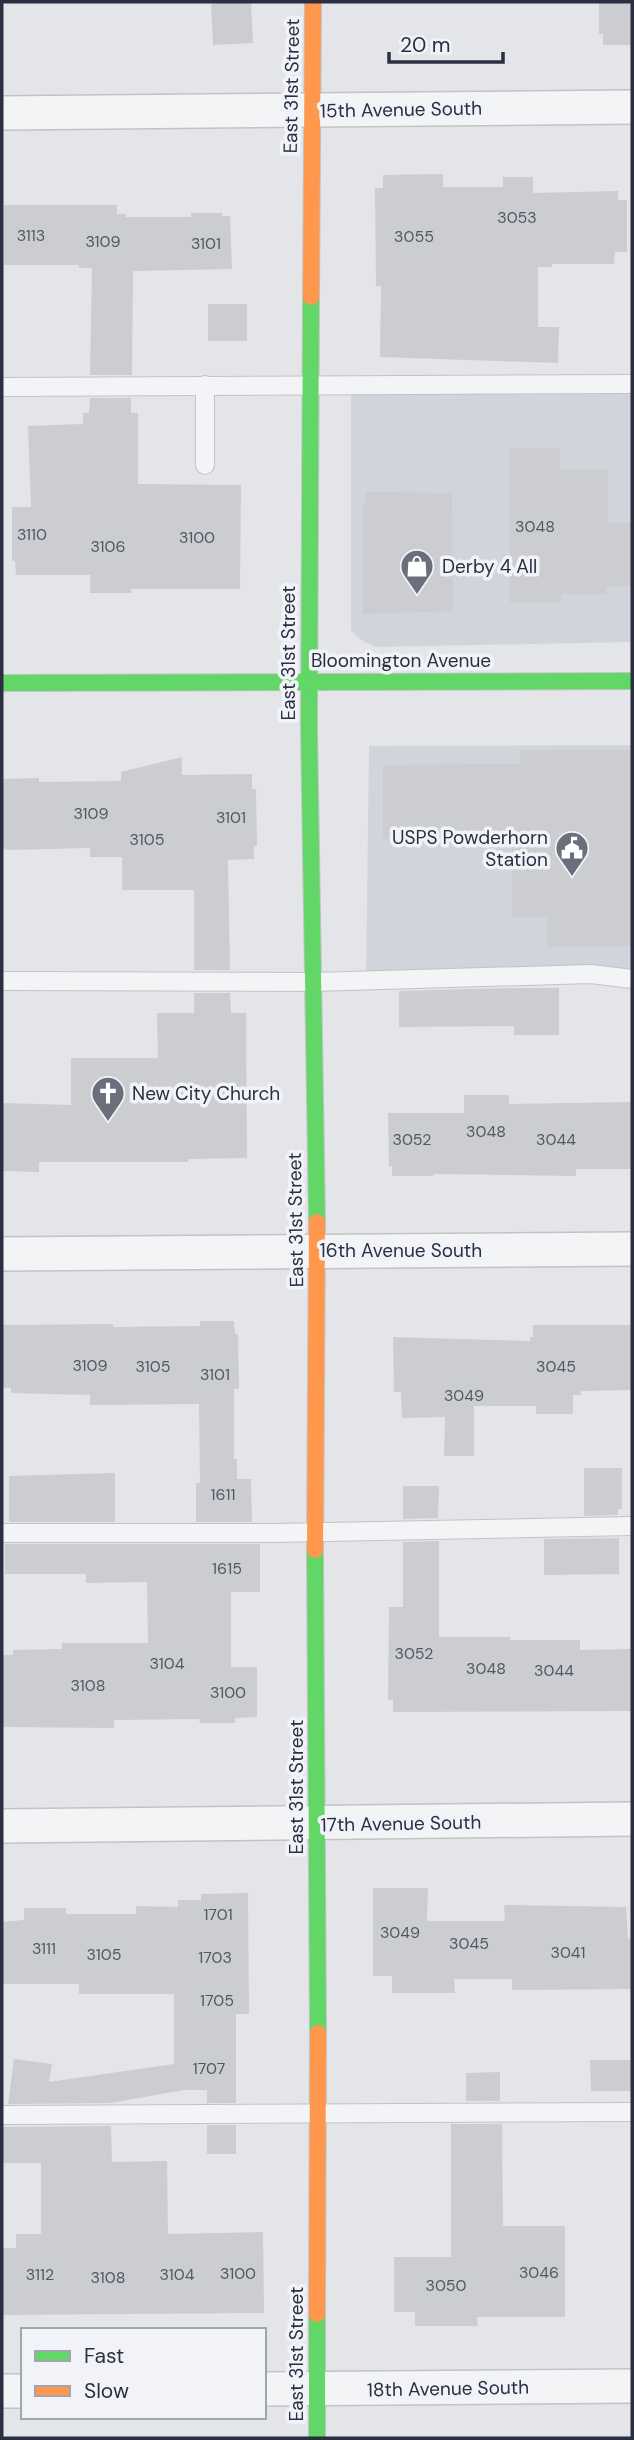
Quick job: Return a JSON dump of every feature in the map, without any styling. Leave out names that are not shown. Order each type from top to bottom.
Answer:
[{"type":"street","name":"East 31st Street","points":[[313,2],[309,386],[317,1251],[314,1530],[318,1824],[317,2438]]},
{"type":"street","name":"15th Avenue South","points":[[2,113],[632,107]]},
{"type":"street","name":"Bloomington Avenue","points":[[2,683],[632,681]]},
{"type":"street","name":"16th Avenue South","points":[[2,1254],[632,1249]]},
{"type":"street","name":"17th Avenue South","points":[[2,1826],[632,1819]]},
{"type":"street","name":"18th Avenue South","points":[[266,2389],[632,2386]]},
{"type":"street","points":[[2,2391],[21,2391]]},
{"type":"lane","points":[[2,387],[632,384]]},
{"type":"lane","points":[[205,385],[205,465]]},
{"type":"lane","points":[[2,981],[313,982],[591,974],[632,979]]},
{"type":"lane","points":[[2,1533],[274,1533],[314,1530],[632,1526]]},
{"type":"lane","points":[[2,2115],[632,2112]]},
{"type":"shaded area","points":[[632,386],[632,642],[375,647],[351,631],[351,389]]},
{"type":"shaded area","points":[[632,745],[632,983],[366,984],[369,746]]},
{"type":"building","points":[[211,2],[251,2],[253,43],[213,45]]},
{"type":"building","points":[[599,2],[632,2],[632,45],[603,45],[603,34],[599,34]]},
{"type":"building","points":[[443,174],[443,187],[503,187],[503,177],[533,177],[533,193],[618,191],[618,200],[627,200],[627,252],[615,252],[614,264],[552,264],[552,267],[538,267],[538,327],[559,327],[558,363],[380,357],[381,286],[376,286],[375,188],[383,188],[383,175]]},
{"type":"building","points":[[4,205],[117,205],[117,214],[126,214],[126,217],[191,217],[191,213],[222,213],[222,216],[230,216],[232,269],[133,271],[132,375],[90,375],[92,268],[79,268],[79,265],[4,265]]},
{"type":"building","points":[[208,304],[247,304],[247,341],[208,341]]},
{"type":"building","points":[[90,398],[131,398],[131,413],[138,413],[138,484],[241,485],[240,589],[131,589],[131,593],[90,593],[90,575],[16,575],[15,561],[12,561],[12,507],[31,507],[28,426],[83,424],[83,413],[89,413]]},
{"type":"building","points":[[510,448],[560,448],[560,470],[608,469],[608,523],[632,523],[632,586],[606,587],[606,594],[561,594],[561,603],[510,603]]},
{"type":"building","points":[[366,492],[452,493],[453,611],[363,614],[363,503],[366,503]]},
{"type":"building","name":"USPS Powderhorn Station","points":[[520,750],[632,750],[632,946],[547,947],[547,917],[512,917],[512,839],[383,839],[383,765],[520,764]]},
{"type":"building","points":[[182,757],[182,775],[252,774],[252,789],[256,789],[257,846],[254,846],[254,859],[228,860],[230,970],[194,970],[194,890],[122,890],[122,857],[90,857],[90,848],[2,848],[2,779],[39,778],[39,782],[121,781],[121,772]]},
{"type":"building","points":[[559,988],[559,1035],[514,1035],[514,1026],[399,1027],[399,991]]},
{"type":"building","points":[[194,993],[230,993],[231,1013],[246,1013],[247,1158],[188,1159],[188,1162],[39,1162],[39,1172],[2,1171],[2,1103],[71,1105],[71,1058],[158,1058],[157,1013],[194,1013]]},
{"type":"building","points":[[464,1095],[509,1095],[509,1104],[632,1102],[632,1169],[576,1169],[576,1176],[392,1176],[392,1166],[389,1166],[388,1113],[464,1113]]},
{"type":"building","points":[[200,1321],[234,1321],[235,1334],[238,1334],[239,1389],[234,1389],[234,1459],[237,1459],[237,1479],[251,1479],[252,1522],[196,1522],[196,1483],[200,1483],[199,1404],[90,1405],[90,1395],[11,1393],[11,1388],[2,1388],[2,1325],[200,1326]]},
{"type":"building","points":[[533,1325],[632,1325],[632,1390],[581,1391],[581,1395],[573,1395],[573,1414],[536,1414],[536,1406],[474,1406],[474,1456],[444,1456],[445,1417],[402,1418],[401,1392],[394,1392],[393,1337],[530,1341],[530,1337],[533,1337]]},
{"type":"building","points":[[584,1468],[622,1468],[622,1509],[618,1509],[618,1515],[584,1516]]},
{"type":"building","points":[[115,1473],[115,1522],[9,1522],[9,1476]]},
{"type":"building","points":[[403,1486],[439,1486],[438,1518],[403,1519]]},
{"type":"building","points":[[619,1538],[619,1574],[544,1575],[544,1539]]},
{"type":"building","points":[[439,1541],[439,1637],[580,1640],[580,1650],[632,1649],[632,1711],[393,1712],[393,1700],[388,1700],[389,1607],[403,1607],[403,1542]]},
{"type":"building","points":[[5,1544],[260,1544],[260,1592],[231,1592],[231,1667],[257,1667],[257,1717],[235,1718],[235,1723],[200,1723],[199,1719],[114,1720],[114,1728],[2,1727],[2,1655],[13,1655],[13,1650],[62,1649],[62,1643],[148,1643],[147,1582],[86,1583],[86,1574],[5,1574]]},
{"type":"building","points":[[373,1888],[428,1888],[427,1921],[505,1921],[504,1905],[626,1907],[628,1939],[631,1939],[632,1989],[512,1990],[512,1979],[454,1979],[455,1993],[392,1993],[392,1976],[373,1976]]},
{"type":"building","points":[[248,1893],[249,2014],[236,2014],[236,2103],[207,2103],[207,2090],[184,2090],[111,2103],[8,2104],[14,2059],[52,2064],[49,2082],[174,2064],[174,1994],[79,1994],[79,1984],[2,1984],[2,1922],[24,1920],[24,1908],[66,1908],[66,1914],[136,1914],[136,1906],[178,1907],[178,1900],[201,1900],[201,1894]]},
{"type":"building","points":[[590,2060],[631,2060],[631,2091],[591,2091]]},
{"type":"building","points":[[500,2072],[500,2101],[466,2101],[466,2073]]},
{"type":"building","points":[[451,2124],[502,2124],[503,2226],[565,2226],[565,2317],[477,2317],[478,2326],[415,2326],[415,2312],[394,2312],[394,2257],[451,2257]]},
{"type":"building","points":[[207,2125],[236,2125],[236,2154],[207,2154]]},
{"type":"building","points":[[111,2126],[112,2162],[167,2161],[168,2234],[263,2232],[264,2313],[2,2315],[2,2248],[16,2248],[16,2234],[41,2234],[41,2163],[2,2163],[2,2127]]},
{"type":"traffic: fast","points":[[311,297],[309,729],[317,1222]]},
{"type":"traffic: fast","points":[[2,683],[632,681]]},
{"type":"traffic: fast","points":[[315,1550],[318,2033]]},
{"type":"traffic: fast","points":[[317,2314],[317,2438]]},
{"type":"traffic: slow","points":[[311,297],[313,2]]},
{"type":"traffic: slow","points":[[315,1550],[317,1222]]},
{"type":"traffic: slow","points":[[317,2314],[318,2033]]},
{"type":"place","name":"Derby 4 All","points":[[417,596]]},
{"type":"place","name":"USPS Powderhorn Station","points":[[572,878]]},
{"type":"place","name":"New City Church","points":[[108,1123]]}]
